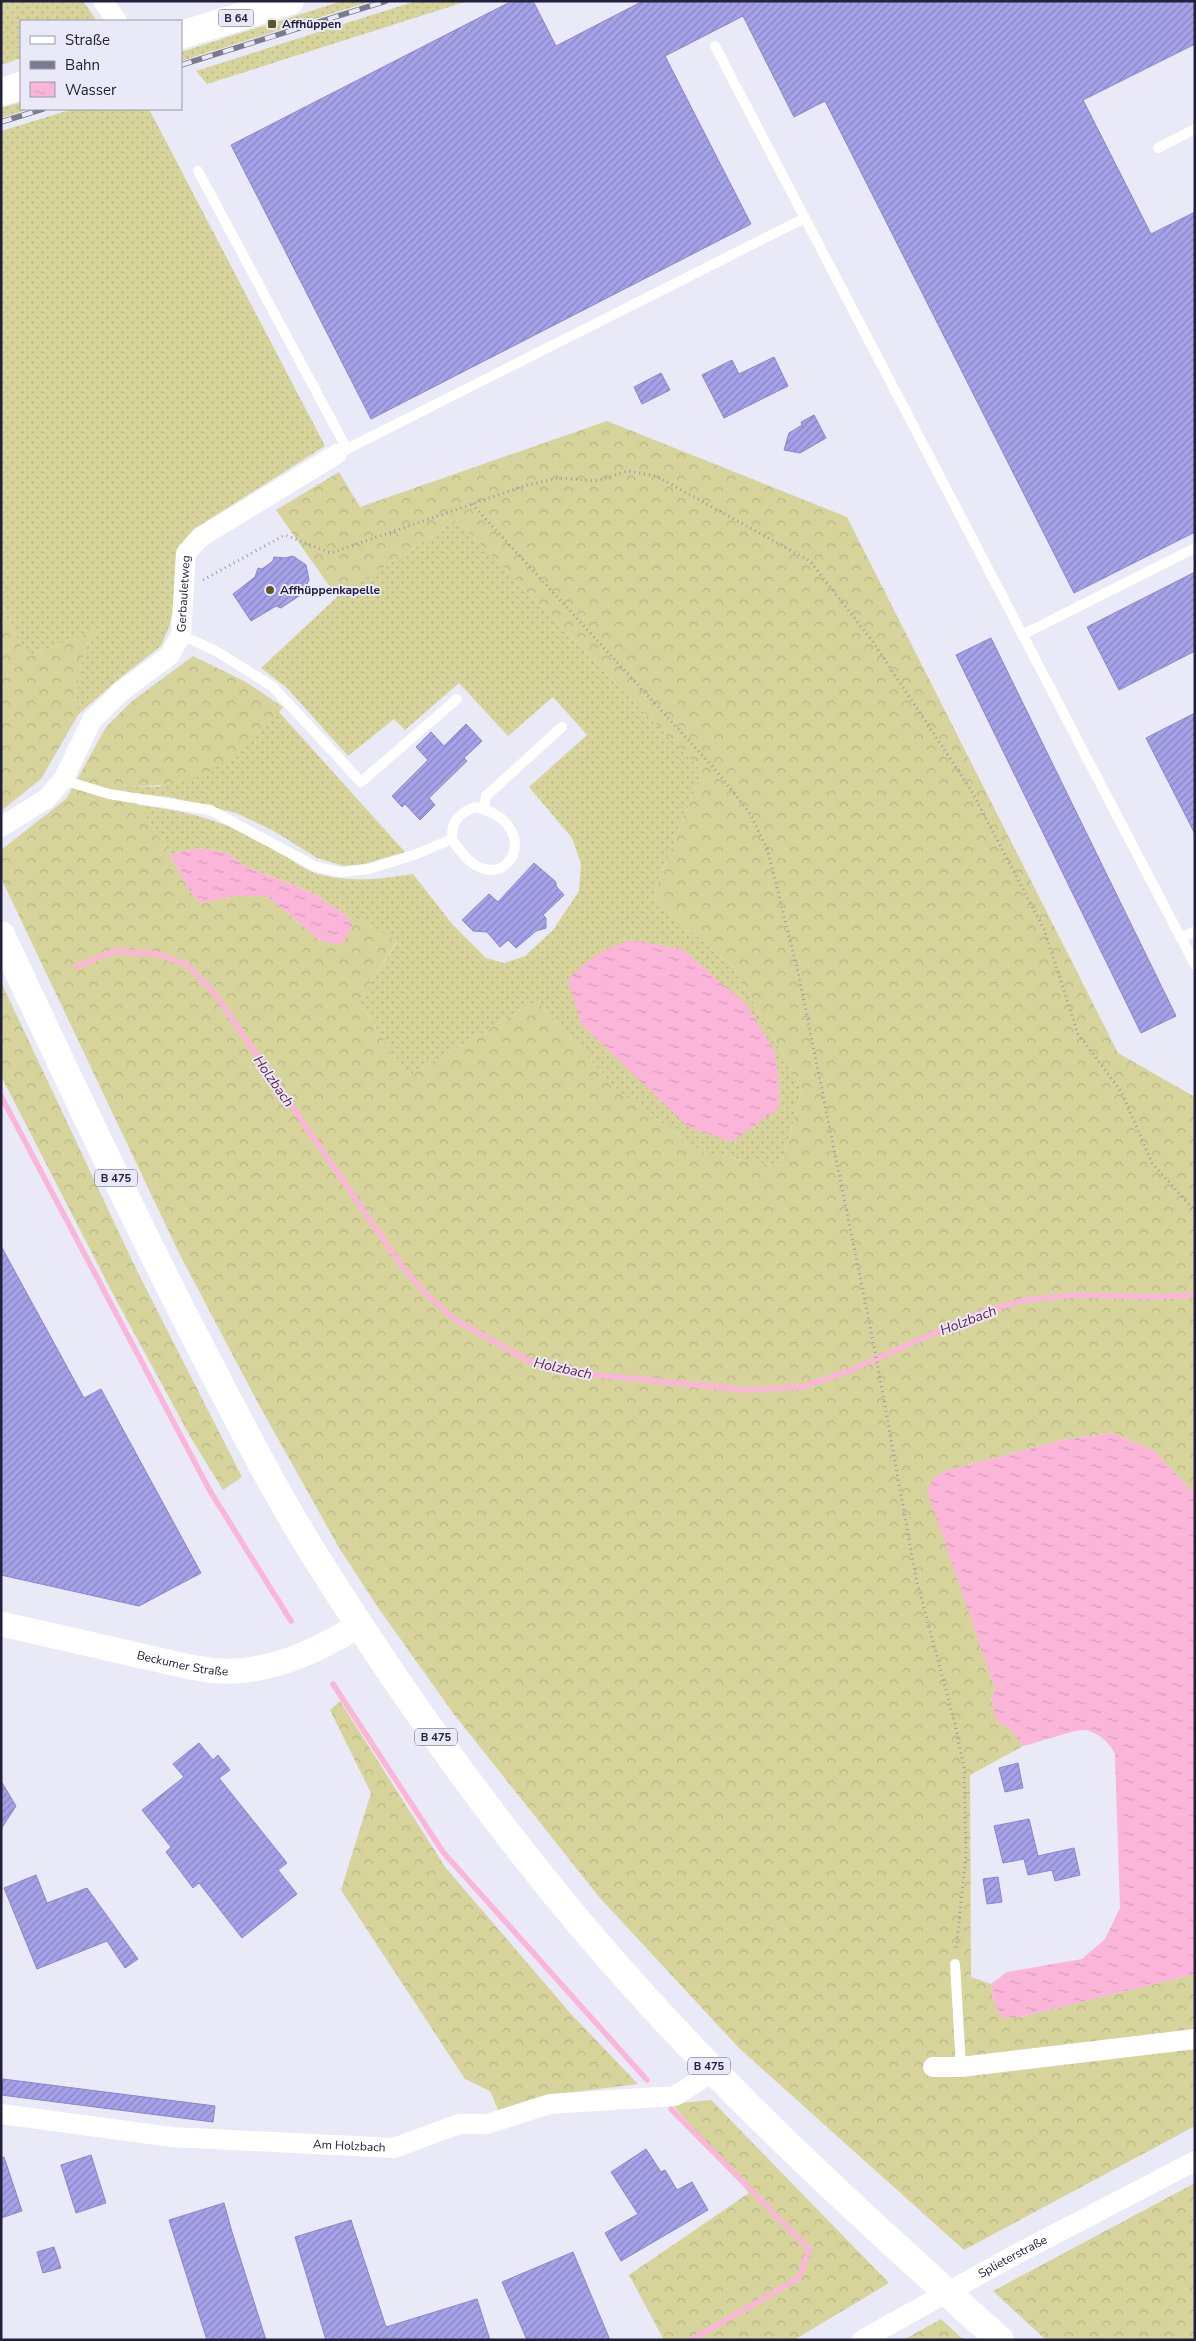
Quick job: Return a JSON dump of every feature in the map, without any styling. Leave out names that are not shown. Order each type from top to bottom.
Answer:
[{"type":"main road","name":"B 64","points":[[182,36],[290,1]]},
{"type":"main road","points":[[1,92],[20,86]]},
{"type":"main road","name":"B 475","points":[[1,935],[158,1265],[237,1418],[319,1563],[436,1737],[568,1910],[646,2000],[714,2071],[906,2255],[1000,2340]]},
{"type":"street","points":[[103,1],[116,20]]},
{"type":"street","name":"Gerbauletweg","points":[[1,828],[46,799],[63,780],[92,720],[123,690],[169,656],[181,636],[186,553],[201,537],[342,452]]},
{"type":"street","name":"Beckumer Straße","points":[[1,1624],[200,1669],[235,1671],[270,1666],[293,1659],[323,1646],[360,1625]]},
{"type":"street","points":[[933,2067],[961,2067],[1195,2039]]},
{"type":"street","name":"Am Holzbach","points":[[1,2114],[172,2137],[394,2148],[459,2124],[487,2124],[550,2104],[675,2096],[714,2071]]},
{"type":"street","name":"Splieterstraße","points":[[862,2340],[1011,2257],[1164,2175],[1195,2161]]},
{"type":"lane","points":[[715,46],[1195,965]]},
{"type":"lane","points":[[1158,148],[1195,129]]},
{"type":"lane","points":[[198,170],[342,452],[805,218]]},
{"type":"lane","points":[[1022,635],[1195,548]]},
{"type":"lane","points":[[181,636],[216,651],[272,686],[361,782],[457,699]]},
{"type":"lane","points":[[484,809],[486,796],[562,727]]},
{"type":"lane","points":[[63,780],[109,794],[210,810],[316,867],[341,872],[370,869],[414,855],[452,839]]},
{"type":"lane","points":[[475,807],[497,815],[508,825],[516,838],[516,849],[511,859],[498,870],[484,870],[471,864],[452,839],[454,822],[465,811],[475,807]]},
{"type":"lane","points":[[1181,938],[1195,931]]},
{"type":"lane","points":[[955,1964],[961,2067]]},
{"type":"path","points":[[185,590],[285,535],[331,553],[527,485],[560,478],[595,481],[629,471],[656,476],[810,561],[874,642],[971,790],[1044,929],[1078,1034],[1121,1091],[1152,1163],[1195,1210]]},
{"type":"path","points":[[472,504],[714,768],[749,812],[767,848],[798,972],[874,1351],[916,1578],[955,1724],[964,1768],[966,1854],[955,1964]]},
{"type":"green space","points":[[1,1],[83,1],[96,20],[20,20],[20,58],[1,65]]},
{"type":"green space","points":[[342,1],[372,1],[182,61],[182,52]]},
{"type":"green space","points":[[416,1],[468,1],[207,84],[196,71]]},
{"type":"green space","points":[[20,102],[20,110],[27,110],[1,118],[1,108]]},
{"type":"green space","points":[[70,110],[150,110],[325,446],[194,529],[180,545],[176,597],[169,627],[161,646],[115,682],[78,715],[76,695],[81,666],[88,643],[105,626],[27,657],[1,607],[1,131]]},
{"type":"green space","points":[[607,421],[847,517],[1118,1053],[1195,1097],[1195,1494],[1153,1450],[1112,1433],[1063,1440],[944,1471],[964,1595],[995,1689],[991,1701],[1023,1746],[970,1775],[971,1977],[991,1984],[993,1999],[1016,2018],[1195,1974],[1195,2126],[964,2250],[739,2048],[600,1898],[453,1713],[377,1606],[338,1546],[258,1403],[179,1253],[1,878],[1,850],[66,799],[106,727],[131,702],[193,656],[246,682],[283,707],[275,718],[246,744],[205,774],[177,783],[126,786],[170,854],[188,889],[201,902],[233,895],[267,896],[321,941],[353,926],[346,915],[368,924],[397,941],[359,1001],[407,1077],[537,1001],[619,1092],[704,1153],[781,1167],[802,1089],[733,967],[652,898],[702,771],[457,520],[337,597],[276,510],[339,472],[360,507]]},
{"type":"green space","points":[[457,520],[702,771],[652,898],[733,967],[802,1089],[781,1167],[704,1153],[619,1092],[537,1001],[407,1077],[359,1001],[397,942],[368,924],[346,915],[311,892],[247,867],[227,853],[200,848],[170,854],[138,805],[173,810],[205,818],[237,830],[269,845],[318,874],[330,877],[377,879],[413,874],[453,925],[486,958],[504,963],[525,956],[553,930],[579,891],[581,864],[572,838],[529,787],[587,735],[553,697],[508,736],[459,683],[405,730],[394,719],[348,756],[287,688],[261,668],[337,597]]},
{"type":"green space","points":[[1,607],[27,657],[107,625],[88,643],[81,666],[76,695],[78,715],[41,779],[1,811]]},
{"type":"green space","points":[[279,712],[405,852],[364,864],[344,866],[317,858],[272,830],[236,813],[170,797],[130,793],[125,786],[159,787],[262,726]]},
{"type":"green space","points":[[1,982],[138,1273],[242,1477],[223,1490],[191,1438],[113,1294],[1,1076]]},
{"type":"green space","points":[[340,1701],[445,1867],[571,2014],[638,2084],[549,2095],[499,2112],[490,2091],[465,2079],[341,1890],[371,1793],[330,1710]]},
{"type":"green space","points":[[711,2100],[889,2283],[794,2340],[664,2340],[629,2275],[749,2193],[672,2104]]},
{"type":"green space","points":[[1195,2183],[1195,2340],[1046,2340],[993,2291]]},
{"type":"green space","points":[[941,2319],[964,2340],[903,2340]]},
{"type":"water","points":[[200,848],[227,853],[247,867],[311,892],[346,915],[353,926],[341,945],[321,941],[267,896],[233,896],[201,903],[188,889],[170,854]]},
{"type":"water","points":[[631,940],[682,949],[747,1005],[775,1052],[780,1090],[778,1109],[732,1142],[688,1127],[581,1024],[568,980],[596,955]]},
{"type":"water","points":[[1112,1433],[1153,1450],[1195,1494],[1195,1974],[1016,2018],[1001,2017],[993,1999],[991,1984],[1007,1972],[1082,1959],[1105,1939],[1120,1908],[1115,1754],[1102,1738],[1084,1730],[1023,1746],[1009,1728],[997,1722],[991,1701],[995,1689],[927,1491],[933,1479],[944,1471],[1063,1440]]},
{"type":"building","points":[[512,1],[533,1],[556,46],[643,1],[1195,1],[1195,44],[1083,100],[1151,234],[1195,212],[1195,532],[1074,593],[825,101],[794,117],[743,16],[665,56],[751,224],[371,419],[231,145]]},
{"type":"building","points":[[774,357],[788,386],[724,418],[702,375],[732,360],[739,374]]},
{"type":"building","points":[[661,373],[670,390],[642,404],[634,387]]},
{"type":"building","points":[[814,415],[826,438],[800,453],[784,450],[789,433],[802,425],[801,422]]},
{"type":"building","name":"Affhüppenkapelle","points":[[293,556],[306,565],[309,580],[302,594],[281,608],[276,606],[251,621],[233,594],[255,577],[258,568],[262,569],[273,561],[274,557],[285,558]]},
{"type":"building","points":[[1195,572],[1195,651],[1119,690],[1087,627]]},
{"type":"building","points":[[991,638],[1176,1016],[1141,1033],[956,655]]},
{"type":"building","points":[[1195,713],[1195,834],[1146,738]]},
{"type":"building","points":[[466,724],[482,741],[464,758],[467,761],[429,798],[435,805],[420,820],[405,804],[402,807],[392,796],[428,760],[416,747],[431,732],[444,746]]},
{"type":"building","points":[[534,863],[556,882],[556,886],[564,895],[543,915],[546,918],[546,928],[536,931],[516,948],[508,940],[500,947],[487,932],[473,931],[462,920],[489,894],[498,902]]},
{"type":"building","points":[[1,1246],[84,1398],[101,1389],[201,1573],[139,1606],[1,1575]]},
{"type":"building","points":[[199,1743],[213,1760],[218,1755],[230,1770],[219,1778],[287,1863],[278,1870],[297,1894],[242,1938],[199,1883],[193,1888],[166,1852],[171,1847],[142,1810],[184,1777],[173,1764]]},
{"type":"building","points":[[1018,1763],[1023,1788],[1005,1792],[999,1768]]},
{"type":"building","points":[[1,1781],[16,1806],[1,1829]]},
{"type":"building","points":[[1029,1819],[1038,1856],[1074,1848],[1080,1875],[1055,1881],[1052,1870],[1028,1875],[1024,1859],[1003,1863],[994,1826]]},
{"type":"building","points":[[36,1875],[47,1903],[87,1888],[138,1959],[125,1968],[107,1941],[37,1969],[4,1888]]},
{"type":"building","points":[[998,1877],[1002,1902],[987,1904],[983,1879]]},
{"type":"building","points":[[3,2079],[215,2106],[213,2122],[1,2095]]},
{"type":"building","points":[[646,2149],[661,2172],[665,2170],[677,2190],[692,2182],[708,2210],[621,2261],[605,2233],[638,2214],[611,2172]]},
{"type":"building","points":[[91,2155],[106,2203],[76,2213],[61,2165]]},
{"type":"building","points":[[4,2157],[22,2211],[1,2218],[1,2158]]},
{"type":"building","points":[[224,2203],[266,2340],[207,2340],[169,2220]]},
{"type":"building","points":[[351,2220],[386,2327],[477,2299],[490,2340],[326,2340],[295,2237]]},
{"type":"building","points":[[54,2247],[61,2268],[43,2273],[37,2252]]},
{"type":"building","points":[[573,2252],[610,2340],[527,2340],[502,2282]]},
{"type":"waterway","name":"Holzbach","points":[[77,966],[116,951],[157,954],[188,965],[215,994],[401,1265],[426,1294],[457,1321],[529,1361],[597,1375],[747,1390],[802,1387],[849,1371],[982,1312],[1026,1300],[1077,1295],[1156,1297],[1195,1295]]},
{"type":"waterway","points":[[1,1096],[210,1491],[291,1621]]},
{"type":"waterway","points":[[333,1684],[443,1852],[647,2080]]},
{"type":"waterway","points":[[671,2109],[809,2249],[799,2278],[691,2340]]},
{"type":"railway","points":[[182,65],[386,1]]},
{"type":"railway","points":[[1,122],[40,110]]},
{"type":"place","name":"Affhüppen","points":[[272,24]]},
{"type":"place","name":"Affhüppenkapelle","points":[[270,590]]}]
